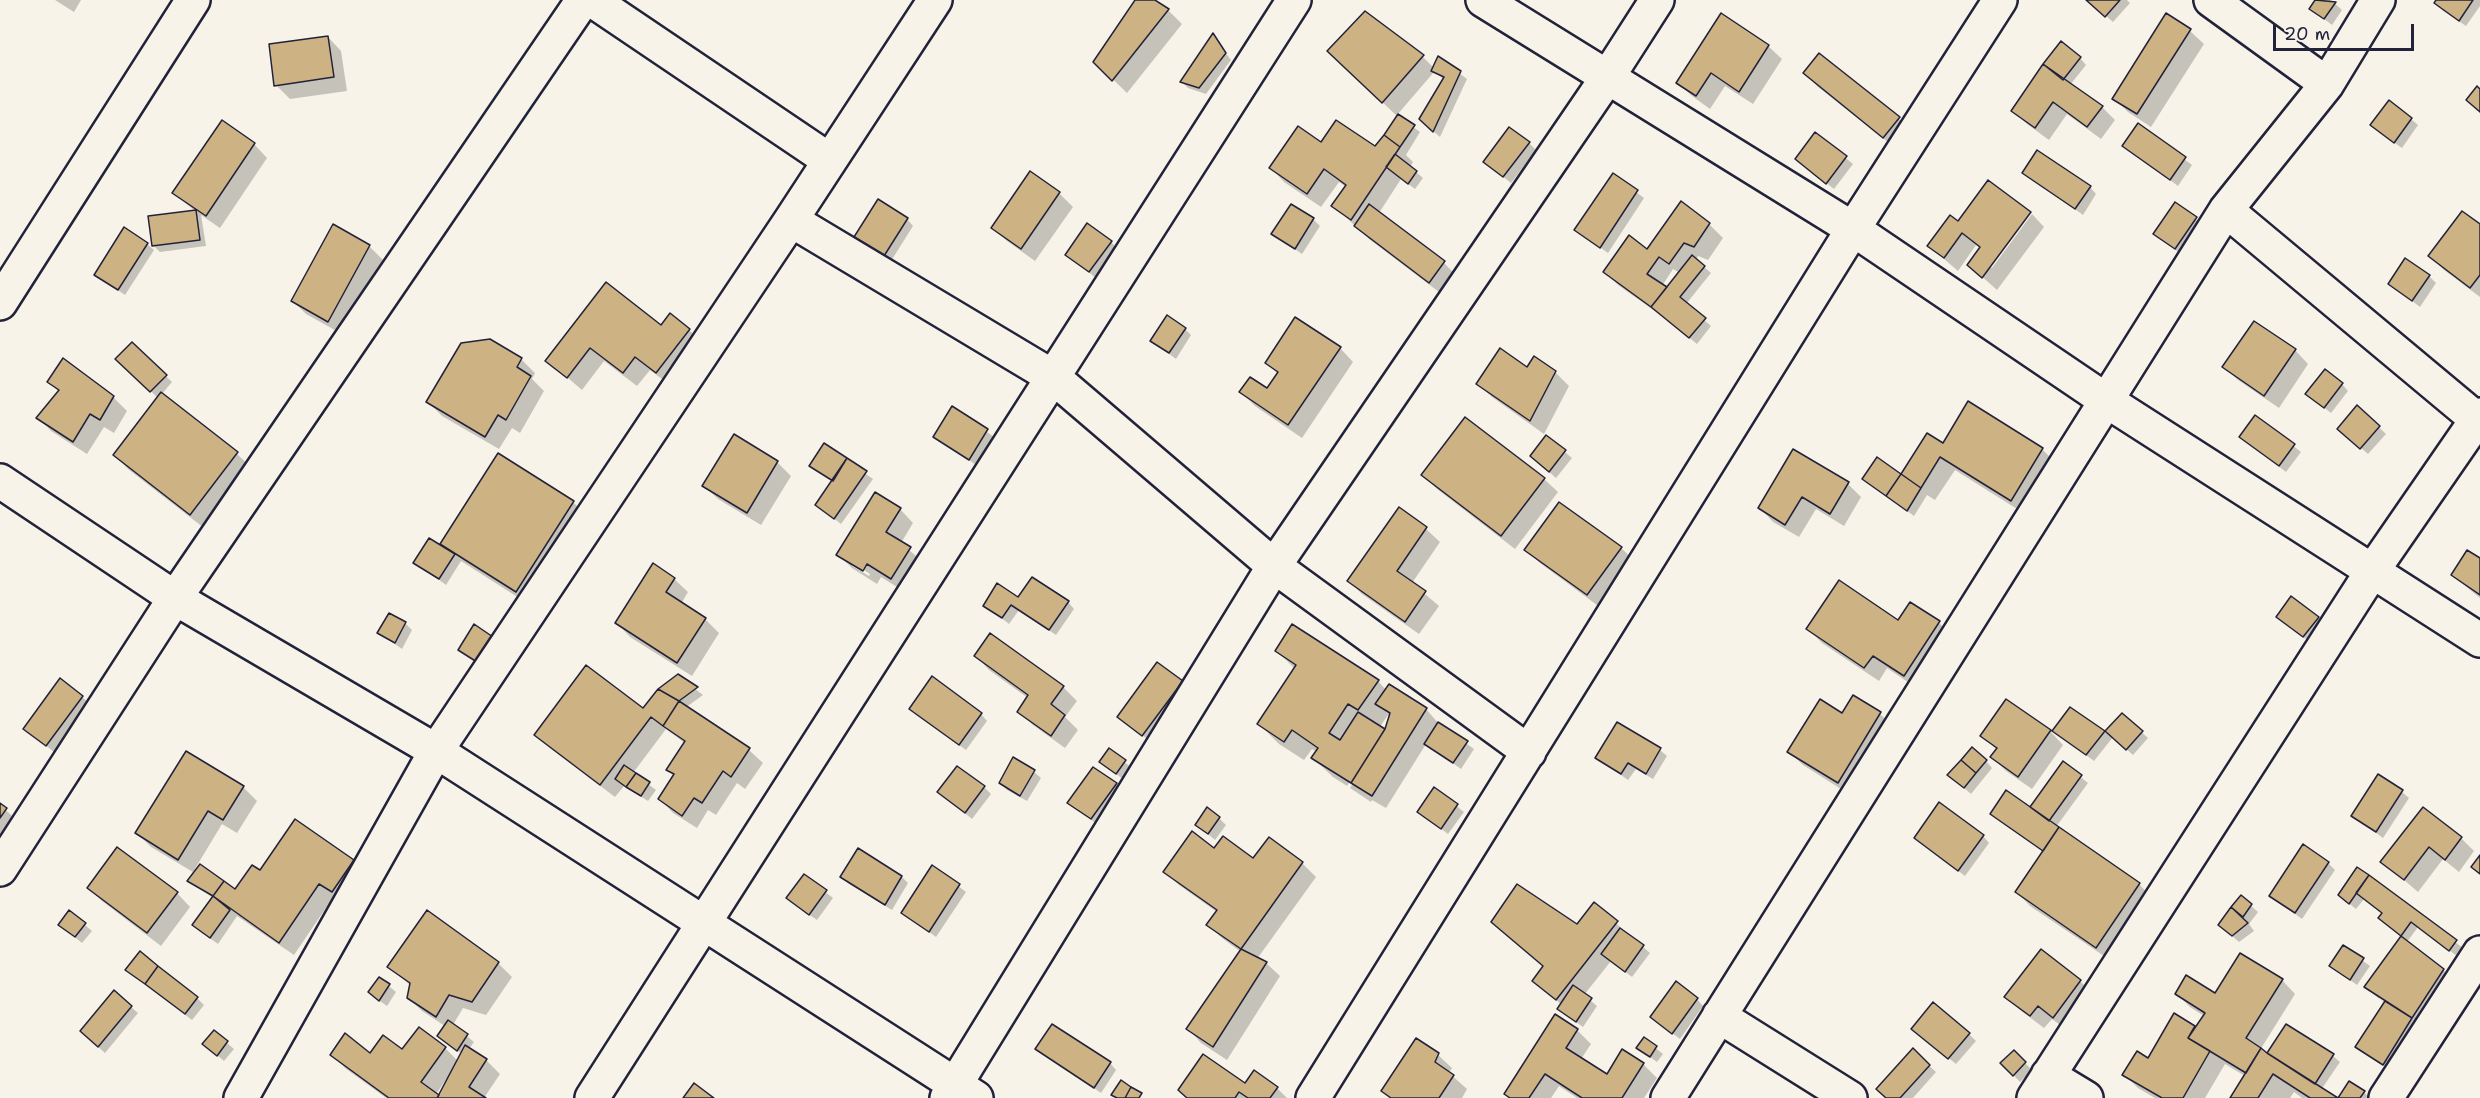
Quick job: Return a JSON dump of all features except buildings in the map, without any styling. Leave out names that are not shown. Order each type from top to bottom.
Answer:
[{"type":"street","points":[[0,303],[193,0]]},
{"type":"street","points":[[0,869],[175,598],[583,0]]},
{"type":"street","points":[[592,0],[829,160]]},
{"type":"street","points":[[241,1098],[436,751],[791,220],[935,0]]},
{"type":"street","points":[[592,1098],[1294,0]]},
{"type":"street","points":[[1484,0],[1852,229],[2107,401],[2480,640]]},
{"type":"street","points":[[0,481],[175,598],[436,751],[704,923],[959,1094],[1274,566],[1607,78],[1657,0]]},
{"type":"street","points":[[1313,1098],[1852,229],[2000,0]]},
{"type":"street","points":[[2211,0],[2327,84]]},
{"type":"street","points":[[1668,1098],[2226,210],[2327,84],[2378,0]]},
{"type":"street","points":[[2086,1098],[2041,1087],[2373,570],[2479,419],[2226,210]]},
{"type":"street","points":[[791,220],[1053,377],[1274,566],[1529,752]]},
{"type":"street","points":[[2386,1098],[2480,953]]},
{"type":"street","points":[[1719,1016],[1850,1098]]}]
